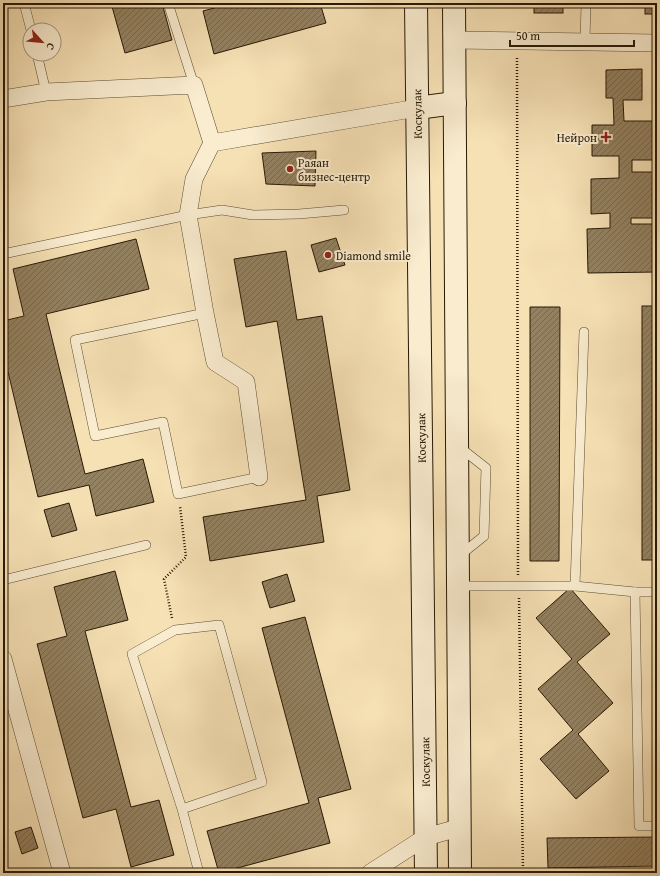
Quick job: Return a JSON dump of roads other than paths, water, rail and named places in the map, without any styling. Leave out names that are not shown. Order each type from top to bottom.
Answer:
[{"type":"street","name":"Коскулак","points":[[416,3],[426,873]]},
{"type":"street","points":[[454,3],[453,40],[455,103],[458,556],[458,828],[460,873]]},
{"type":"street","points":[[453,40],[657,43]]},
{"type":"street","points":[[3,99],[46,92],[194,85],[212,143],[194,180],[188,215],[215,362],[246,382],[258,477]]},
{"type":"street","points":[[212,143],[417,108],[455,103]]},
{"type":"street","points":[[3,659],[62,873]]},
{"type":"street","points":[[370,873],[426,836],[458,828]]},
{"type":"lane","points":[[24,3],[29,22]]},
{"type":"lane","points":[[169,3],[194,85]]},
{"type":"lane","points":[[585,41],[586,3]]},
{"type":"lane","points":[[39,62],[46,92]]},
{"type":"lane","points":[[3,254],[188,215],[222,210],[254,215],[298,214],[344,210]]},
{"type":"lane","points":[[205,313],[75,340],[95,436],[163,422],[178,494],[258,477]]},
{"type":"lane","points":[[575,586],[584,332]]},
{"type":"lane","points":[[457,445],[486,468],[484,536],[458,556]]},
{"type":"lane","points":[[3,580],[146,545]]},
{"type":"lane","points":[[458,586],[575,586],[635,592],[657,592]]},
{"type":"lane","points":[[635,592],[639,826],[657,826]]},
{"type":"lane","points":[[182,809],[262,782],[219,625],[175,630],[132,654],[182,809],[199,873]]},
{"type":"place","name":"Нейрон","points":[[606,137]]},
{"type":"place","name":"Раяан бизнес-центр","points":[[290,169]]},
{"type":"place","name":"Diamond smile","points":[[328,255]]}]
